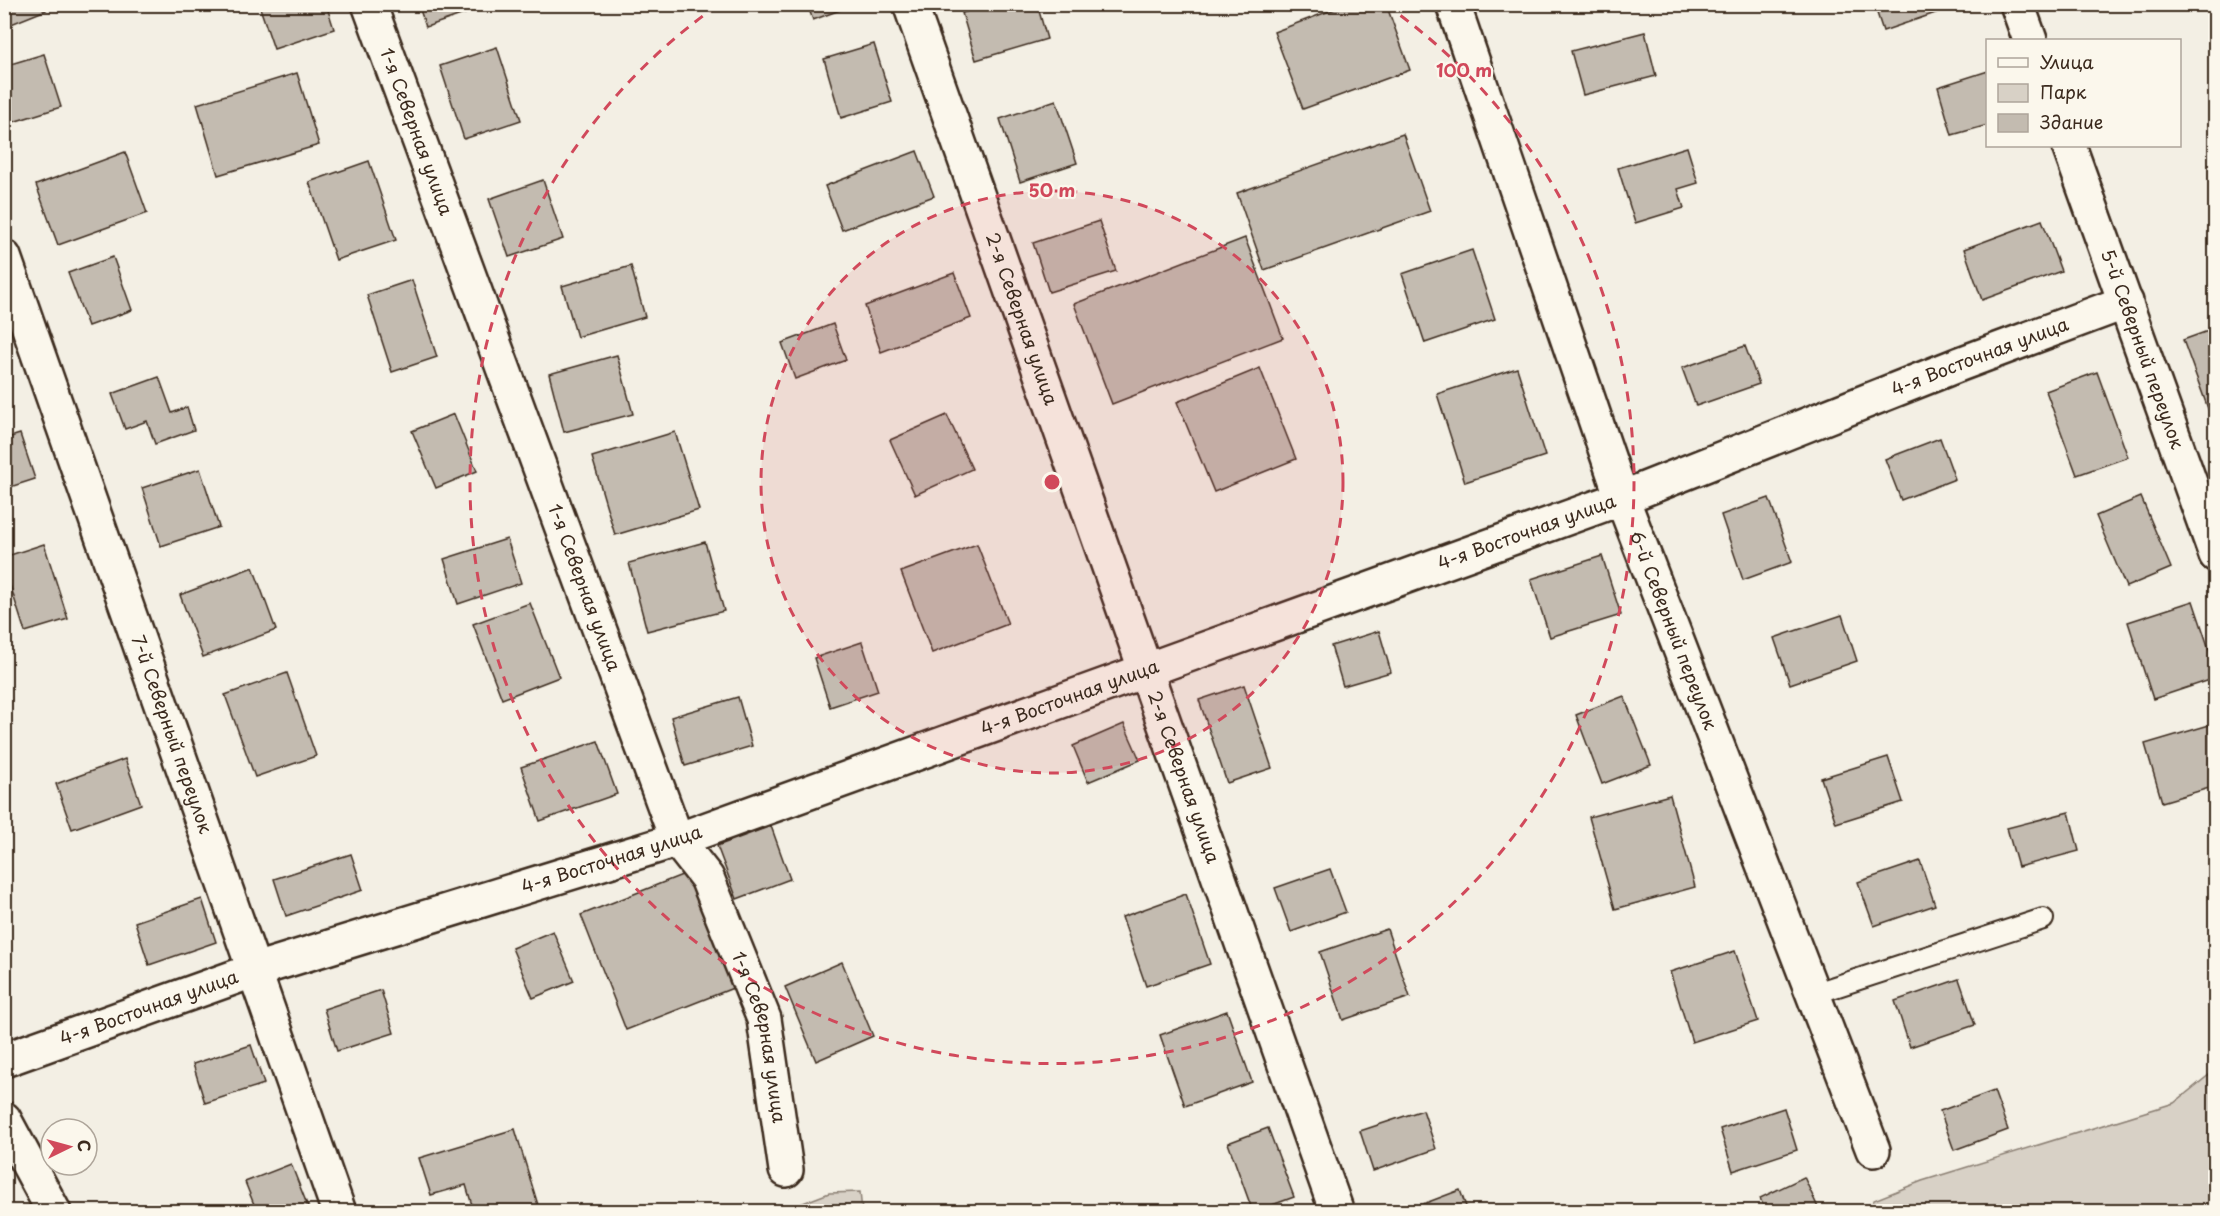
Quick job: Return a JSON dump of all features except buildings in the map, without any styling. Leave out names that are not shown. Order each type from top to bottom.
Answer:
[{"type":"street","name":"1-я Северная улица","points":[[369,4],[677,840],[707,878],[764,1019],[786,1170]]},
{"type":"street","name":"2-я Северная улица","points":[[910,4],[1337,1212]]},
{"type":"street","name":"6-й Северный переулок","points":[[1453,4],[1622,498],[1873,1150]]},
{"type":"street","points":[[2017,4],[2030,39]]},
{"type":"street","name":"5-й Северный переулок","points":[[2068,147],[2216,555]]},
{"type":"street","name":"7-й Северный переулок","points":[[4,257],[339,1212]]},
{"type":"street","name":"4-я Восточная улица","points":[[4,1060],[255,969],[677,840],[1622,498],[1960,364],[2126,302]]},
{"type":"street","points":[[4,1119],[54,1212]]},
{"type":"lane","points":[[1814,994],[2043,919]]},
{"type":"green space","points":[[2215,1070],[2215,1211],[1868,1211],[1874,1200],[1922,1181],[2174,1103]]},
{"type":"green space","points":[[860,1192],[862,1211],[782,1211],[829,1193]]}]
